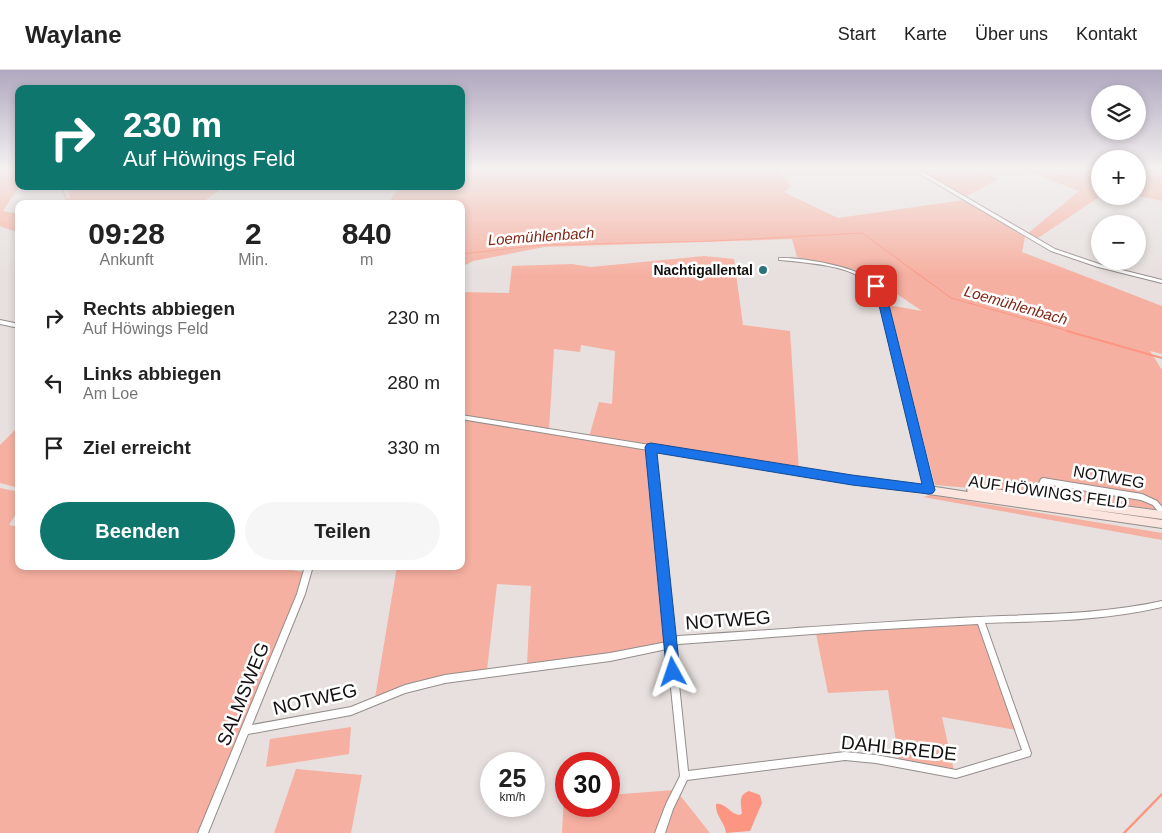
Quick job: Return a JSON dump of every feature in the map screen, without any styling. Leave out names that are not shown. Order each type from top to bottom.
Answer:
[{"type":"main road","name":"AUF HÖWINGS FELD","points":[[929,490],[963,490],[1157,523]]},
{"type":"main road","name":"AUF HÖWINGS FELD","points":[[1048,503],[1162,514]]},
{"type":"street","points":[[973,204],[1053,250],[1100,266],[1162,282]]},
{"type":"street","points":[[781,259],[813,262],[858,274],[876,286],[883,301],[929,490]]},
{"type":"street","points":[[0,322],[15,325]]},
{"type":"street","name":"AUF HÖWINGS FELD","points":[[465,418],[852,480],[929,490]]},
{"type":"street","points":[[651,447],[684,776],[669,807],[660,833]]},
{"type":"street","name":"NOTWEG","points":[[1048,503],[1041,485],[1043,482],[1142,497],[1155,503],[1162,514]]},
{"type":"street","name":"SALMSWEG","points":[[204,833],[301,594],[308,570]]},
{"type":"street","name":"NOTWEG","points":[[246,730],[352,711],[405,689],[444,679],[610,657],[666,646],[670,642],[678,640],[980,620],[1092,617],[1128,612],[1162,604]]},
{"type":"street","name":"DAHLBREDE","points":[[684,776],[845,756],[876,759],[956,774],[1028,753],[980,620]]},
{"type":"shaded area","points":[[0,204],[8,204],[3,211],[15,213],[15,230],[0,226]]},
{"type":"shaded area","points":[[465,204],[808,204],[838,218],[939,204],[970,204],[1025,237],[1022,252],[1162,306],[1162,354],[1150,351],[1162,370],[1162,510],[1029,493],[935,485],[888,305],[922,311],[876,280],[857,270],[797,257],[792,239],[544,247],[473,261],[465,265]]},
{"type":"shaded area","points":[[1064,204],[1089,204],[1035,240],[1026,235]]},
{"type":"shaded area","points":[[704,256],[734,259],[743,325],[790,331],[799,471],[651,448],[669,641],[664,645],[527,664],[531,586],[497,584],[487,670],[375,698],[396,570],[465,570],[465,292],[509,293],[512,266],[572,264],[591,267]],"holes":[[[581,345],[615,351],[612,404],[599,402],[589,437],[549,430],[554,349],[580,352]]]},
{"type":"shaded area","points":[[15,430],[15,487],[0,483],[0,445]]},
{"type":"shaded area","points":[[0,488],[15,491],[15,515],[9,525],[15,526],[15,570],[291,570],[305,572],[199,833],[0,833]]},
{"type":"shaded area","points":[[931,495],[1162,533],[1162,540],[923,497]]},
{"type":"shaded area","points":[[972,623],[980,626],[1016,730],[942,717],[954,771],[899,761],[888,690],[828,693],[816,634]]},
{"type":"shaded area","points":[[351,727],[349,754],[266,767],[270,739]]},
{"type":"shaded area","points":[[296,769],[362,775],[351,833],[274,833]]},
{"type":"shaded area","points":[[674,790],[658,833],[562,833],[563,817],[620,817],[620,794]]},
{"type":"shaded area","points":[[749,791],[760,795],[762,803],[750,831],[726,833],[717,812],[716,804],[722,805],[740,815],[742,813],[742,797]]},
{"type":"shaded area","points":[[679,794],[710,833],[664,833]]},
{"type":"waterway","name":"Loemühlenbach","points":[[465,254],[543,245],[713,241],[862,233],[951,298],[1072,332]]},
{"type":"waterway","name":"Loemühlenbach","points":[[1067,331],[1162,358]]},
{"type":"waterway","points":[[1124,833],[1162,794]]},
{"type":"place","name":"Nachtigallental","points":[[763,270]]},
{"type":"route","points":[[673,672],[651,447],[852,480],[929,490],[883,301],[876,286]]}]
